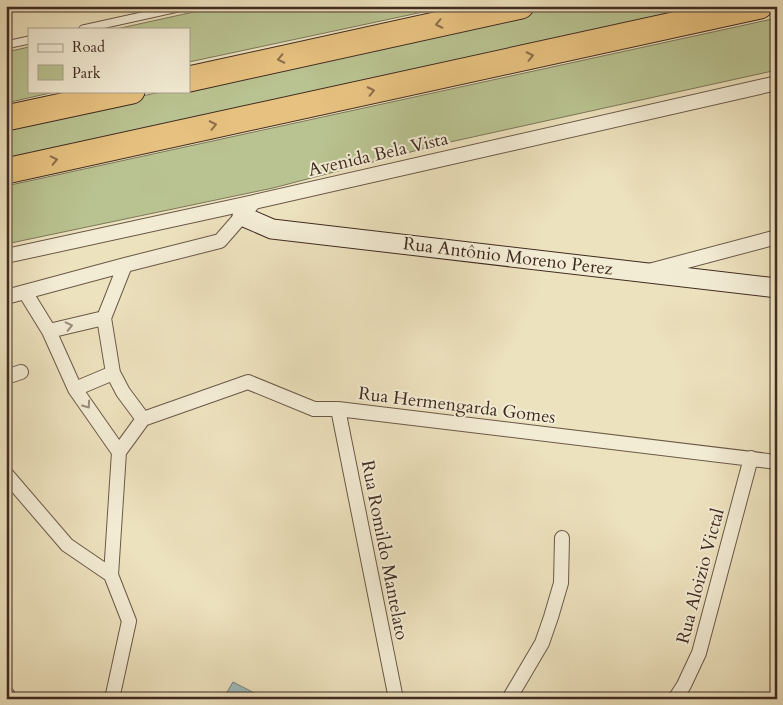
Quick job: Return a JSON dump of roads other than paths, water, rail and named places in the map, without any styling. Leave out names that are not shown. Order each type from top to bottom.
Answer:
[{"type":"highway","points":[[190,79],[521,6]]},
{"type":"highway","points":[[10,170],[760,6]]},
{"type":"highway","points":[[9,117],[127,92]]},
{"type":"street","name":"Avenida Bela Vista","points":[[6,256],[248,209],[777,83]]},
{"type":"street","points":[[6,297],[220,241],[248,209]]},
{"type":"street","name":"Rua Antônio Moreno Perez","points":[[248,209],[272,229],[777,288]]},
{"type":"street","points":[[644,272],[777,237]]},
{"type":"street","points":[[112,699],[129,621],[111,575],[119,452],[144,419],[113,373],[104,318],[125,265]]},
{"type":"street","points":[[25,292],[49,331],[75,389],[119,452]]},
{"type":"street","points":[[49,331],[104,318]]},
{"type":"street","points":[[6,377],[21,372]]},
{"type":"street","points":[[75,389],[113,373]]},
{"type":"street","name":"Rua Hermengarda Gomes","points":[[144,419],[248,382],[314,409],[338,409],[777,462]]},
{"type":"street","name":"Rua Romildo Mantelato","points":[[338,409],[396,699]]},
{"type":"street","name":"Rua Aloizio Victal","points":[[675,699],[684,685],[699,653],[750,458]]},
{"type":"street","points":[[6,474],[62,541],[111,575]]},
{"type":"street","points":[[509,699],[542,643],[551,617],[561,582],[562,538]]},
{"type":"lane","points":[[88,28],[187,6]]},
{"type":"lane","points":[[6,45],[28,40]]},
{"type":"water","points":[[233,682],[266,699],[223,699]]}]
